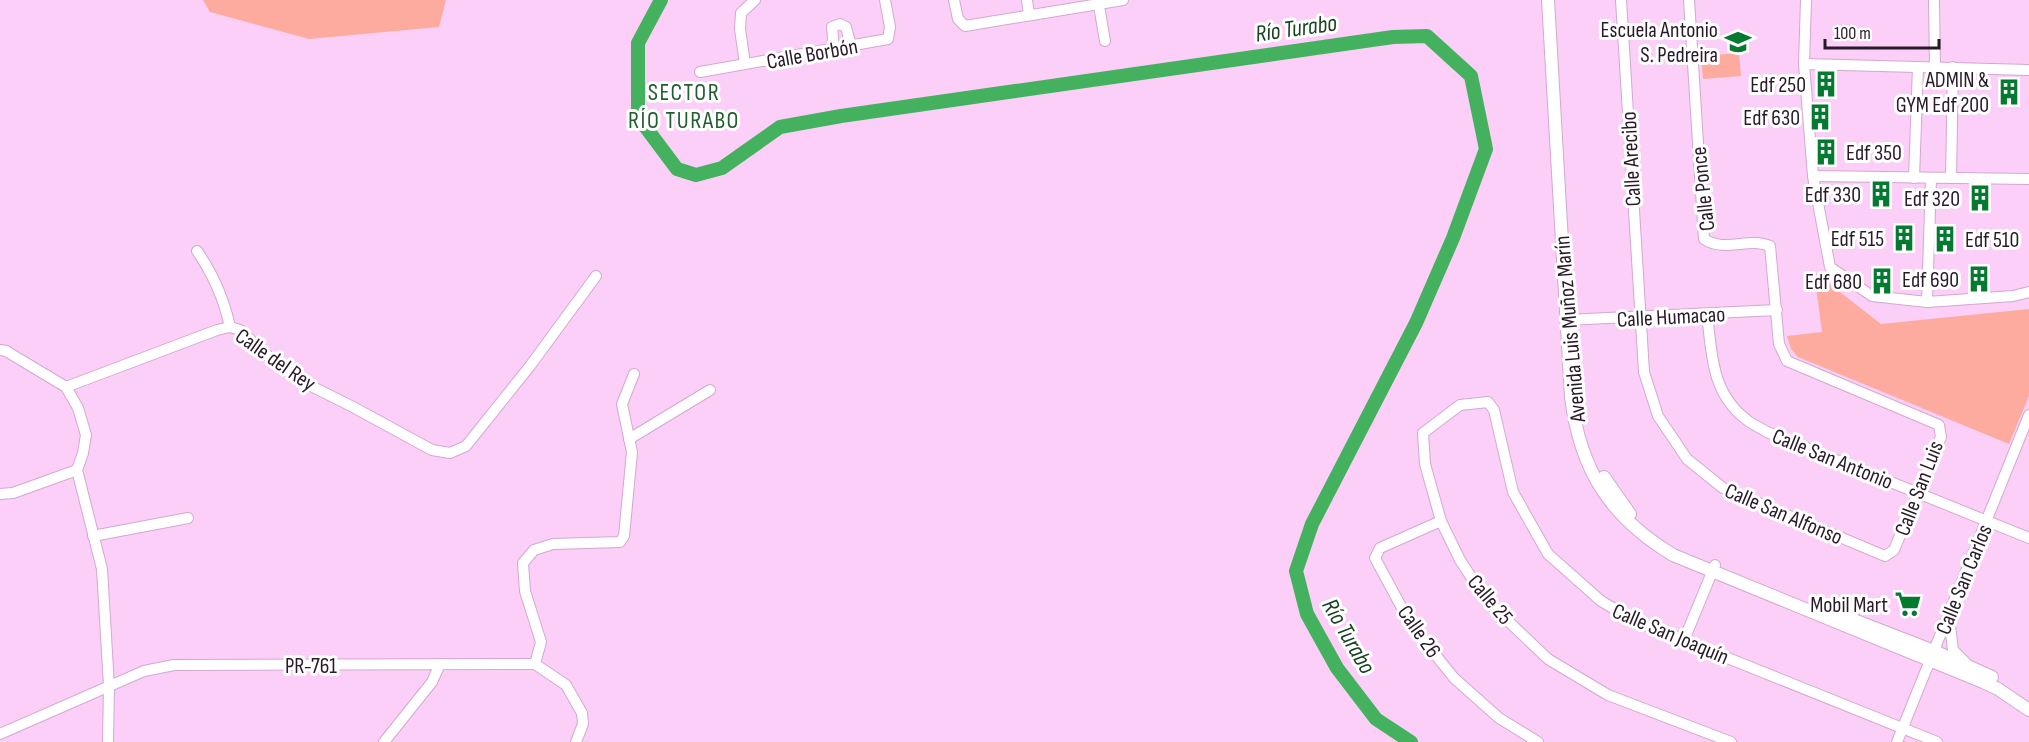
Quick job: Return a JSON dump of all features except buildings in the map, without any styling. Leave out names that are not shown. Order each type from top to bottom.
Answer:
[{"type":"main road","name":"Avenida Luis Muñoz Marín","points":[[1548,0],[1570,320]]},
{"type":"main road","name":"Avenida Luis Muñoz Marín","points":[[1555,0],[1573,414],[1579,438],[1595,478],[1608,501],[1640,533],[1673,555],[1932,655],[1969,666],[2029,700]]},
{"type":"main road","name":"Avenida Luis Muñoz Marín","points":[[1932,655],[1998,689],[2029,710]]},
{"type":"street","points":[[745,64],[740,29],[741,13],[754,0]]},
{"type":"street","name":"Calle Borbón","points":[[700,72],[888,39],[890,27],[885,0]]},
{"type":"street","points":[[954,0],[958,19],[965,26],[1098,2],[1123,0]]},
{"type":"street","points":[[1027,0],[1029,15]]},
{"type":"street","name":"Calle Arecibo","points":[[1621,0],[1640,318]]},
{"type":"street","name":"Calle Ponce","points":[[1689,0],[1704,239],[1714,246],[1762,243],[1770,246],[1779,344],[1788,361],[1939,425]]},
{"type":"street","points":[[1806,0],[1804,64],[1813,176],[1830,267],[1872,296],[1928,302],[2003,297],[2029,292]]},
{"type":"street","points":[[1934,0],[1935,67]]},
{"type":"street","points":[[1098,2],[1105,41]]},
{"type":"street","points":[[834,48],[832,27],[840,24],[846,27],[851,46]]},
{"type":"street","points":[[1804,64],[2029,70]]},
{"type":"street","points":[[1914,178],[1918,67]]},
{"type":"street","points":[[1951,178],[1953,67]]},
{"type":"street","points":[[1813,176],[2029,179]]},
{"type":"street","points":[[1928,302],[1931,178]]},
{"type":"street","points":[[197,251],[220,291],[230,327]]},
{"type":"street","name":"Calle del Rey","points":[[66,387],[230,327],[240,330],[298,380],[354,407],[432,450],[450,453],[466,446],[530,366],[596,276]]},
{"type":"street","name":"Calle Humacao","points":[[1570,320],[1777,310]]},
{"type":"street","name":"Calle San Antonio","points":[[1707,314],[1716,377],[1728,401],[1747,420],[1767,432],[2029,538]]},
{"type":"street","name":"Calle San Alfonso","points":[[1640,318],[1644,372],[1658,416],[1688,459],[1723,488],[1885,556],[1894,550]]},
{"type":"street","points":[[0,350],[6,351],[66,387],[78,408],[86,435],[77,470],[102,569],[109,686],[108,742]]},
{"type":"street","points":[[576,742],[583,724],[582,712],[566,685],[536,664],[541,642],[525,591],[523,563],[534,550],[553,544],[620,542],[624,536],[632,452],[622,404],[634,374]]},
{"type":"street","points":[[630,439],[710,390]]},
{"type":"street","name":"Calle 25","points":[[1497,425],[1494,410],[1488,402],[1460,405],[1423,433],[1425,464],[1441,521],[1460,560],[1486,600],[1548,659],[1608,695],[1731,742]]},
{"type":"street","name":"Calle San Carlos","points":[[1897,742],[2029,415]]},
{"type":"street","name":"Calle San Joaquín","points":[[1497,425],[1513,492],[1548,554],[1601,601],[1633,620],[1937,742]]},
{"type":"street","name":"Calle San Luis","points":[[1894,550],[1941,437],[1939,425]]},
{"type":"street","points":[[0,494],[13,493],[77,470]]},
{"type":"street","points":[[93,536],[188,518]]},
{"type":"street","name":"Calle 26","points":[[1441,521],[1380,548],[1375,558],[1410,623],[1454,678],[1499,718],[1538,742]]},
{"type":"street","points":[[1684,640],[1713,569]]},
{"type":"street","points":[[1948,615],[1953,650],[1969,666]]},
{"type":"street","points":[[384,742],[432,682],[440,664]]},
{"type":"street","name":"PR-761","points":[[0,734],[144,671],[174,665],[536,664]]},
{"type":"shaded area","points":[[203,0],[446,0],[439,27],[309,39],[210,12]]},
{"type":"shaded area","points":[[1739,53],[1741,76],[1703,79],[1701,56]]},
{"type":"shaded area","points":[[1814,272],[1881,324],[2029,309],[2029,396],[2009,444],[1798,357],[1791,349],[1787,336],[1822,332]]},
{"type":"waterway","name":"Río Turabo","points":[[661,0],[638,43],[638,117],[677,169],[696,175],[722,168],[780,127],[841,116],[1393,37],[1427,36],[1471,76],[1486,149],[1453,238],[1416,323],[1312,524],[1296,571],[1307,614],[1337,668],[1376,719],[1411,742]]},
{"type":"place","name":"Escuela Antonio S. Pedreira","points":[[1738,42]]},
{"type":"place","name":"Edf 250","points":[[1826,84]]},
{"type":"place","name":"ADMIN & GYM Edf 200","points":[[2009,92]]},
{"type":"place","name":"Edf 630","points":[[1820,117]]},
{"type":"place","name":"Edf 350","points":[[1826,152]]},
{"type":"place","name":"Edf 330","points":[[1881,194]]},
{"type":"place","name":"Edf 320","points":[[1980,198]]},
{"type":"place","name":"Edf 515","points":[[1904,238]]},
{"type":"place","name":"Edf 510","points":[[1945,239]]},
{"type":"place","name":"Edf 690","points":[[1979,279]]},
{"type":"place","name":"Edf 680","points":[[1882,281]]},
{"type":"place","name":"Mobil Mart","points":[[1908,604]]},
{"type":"district","name":"SECTOR RÍO TURABO","points":[[684,106]]}]
